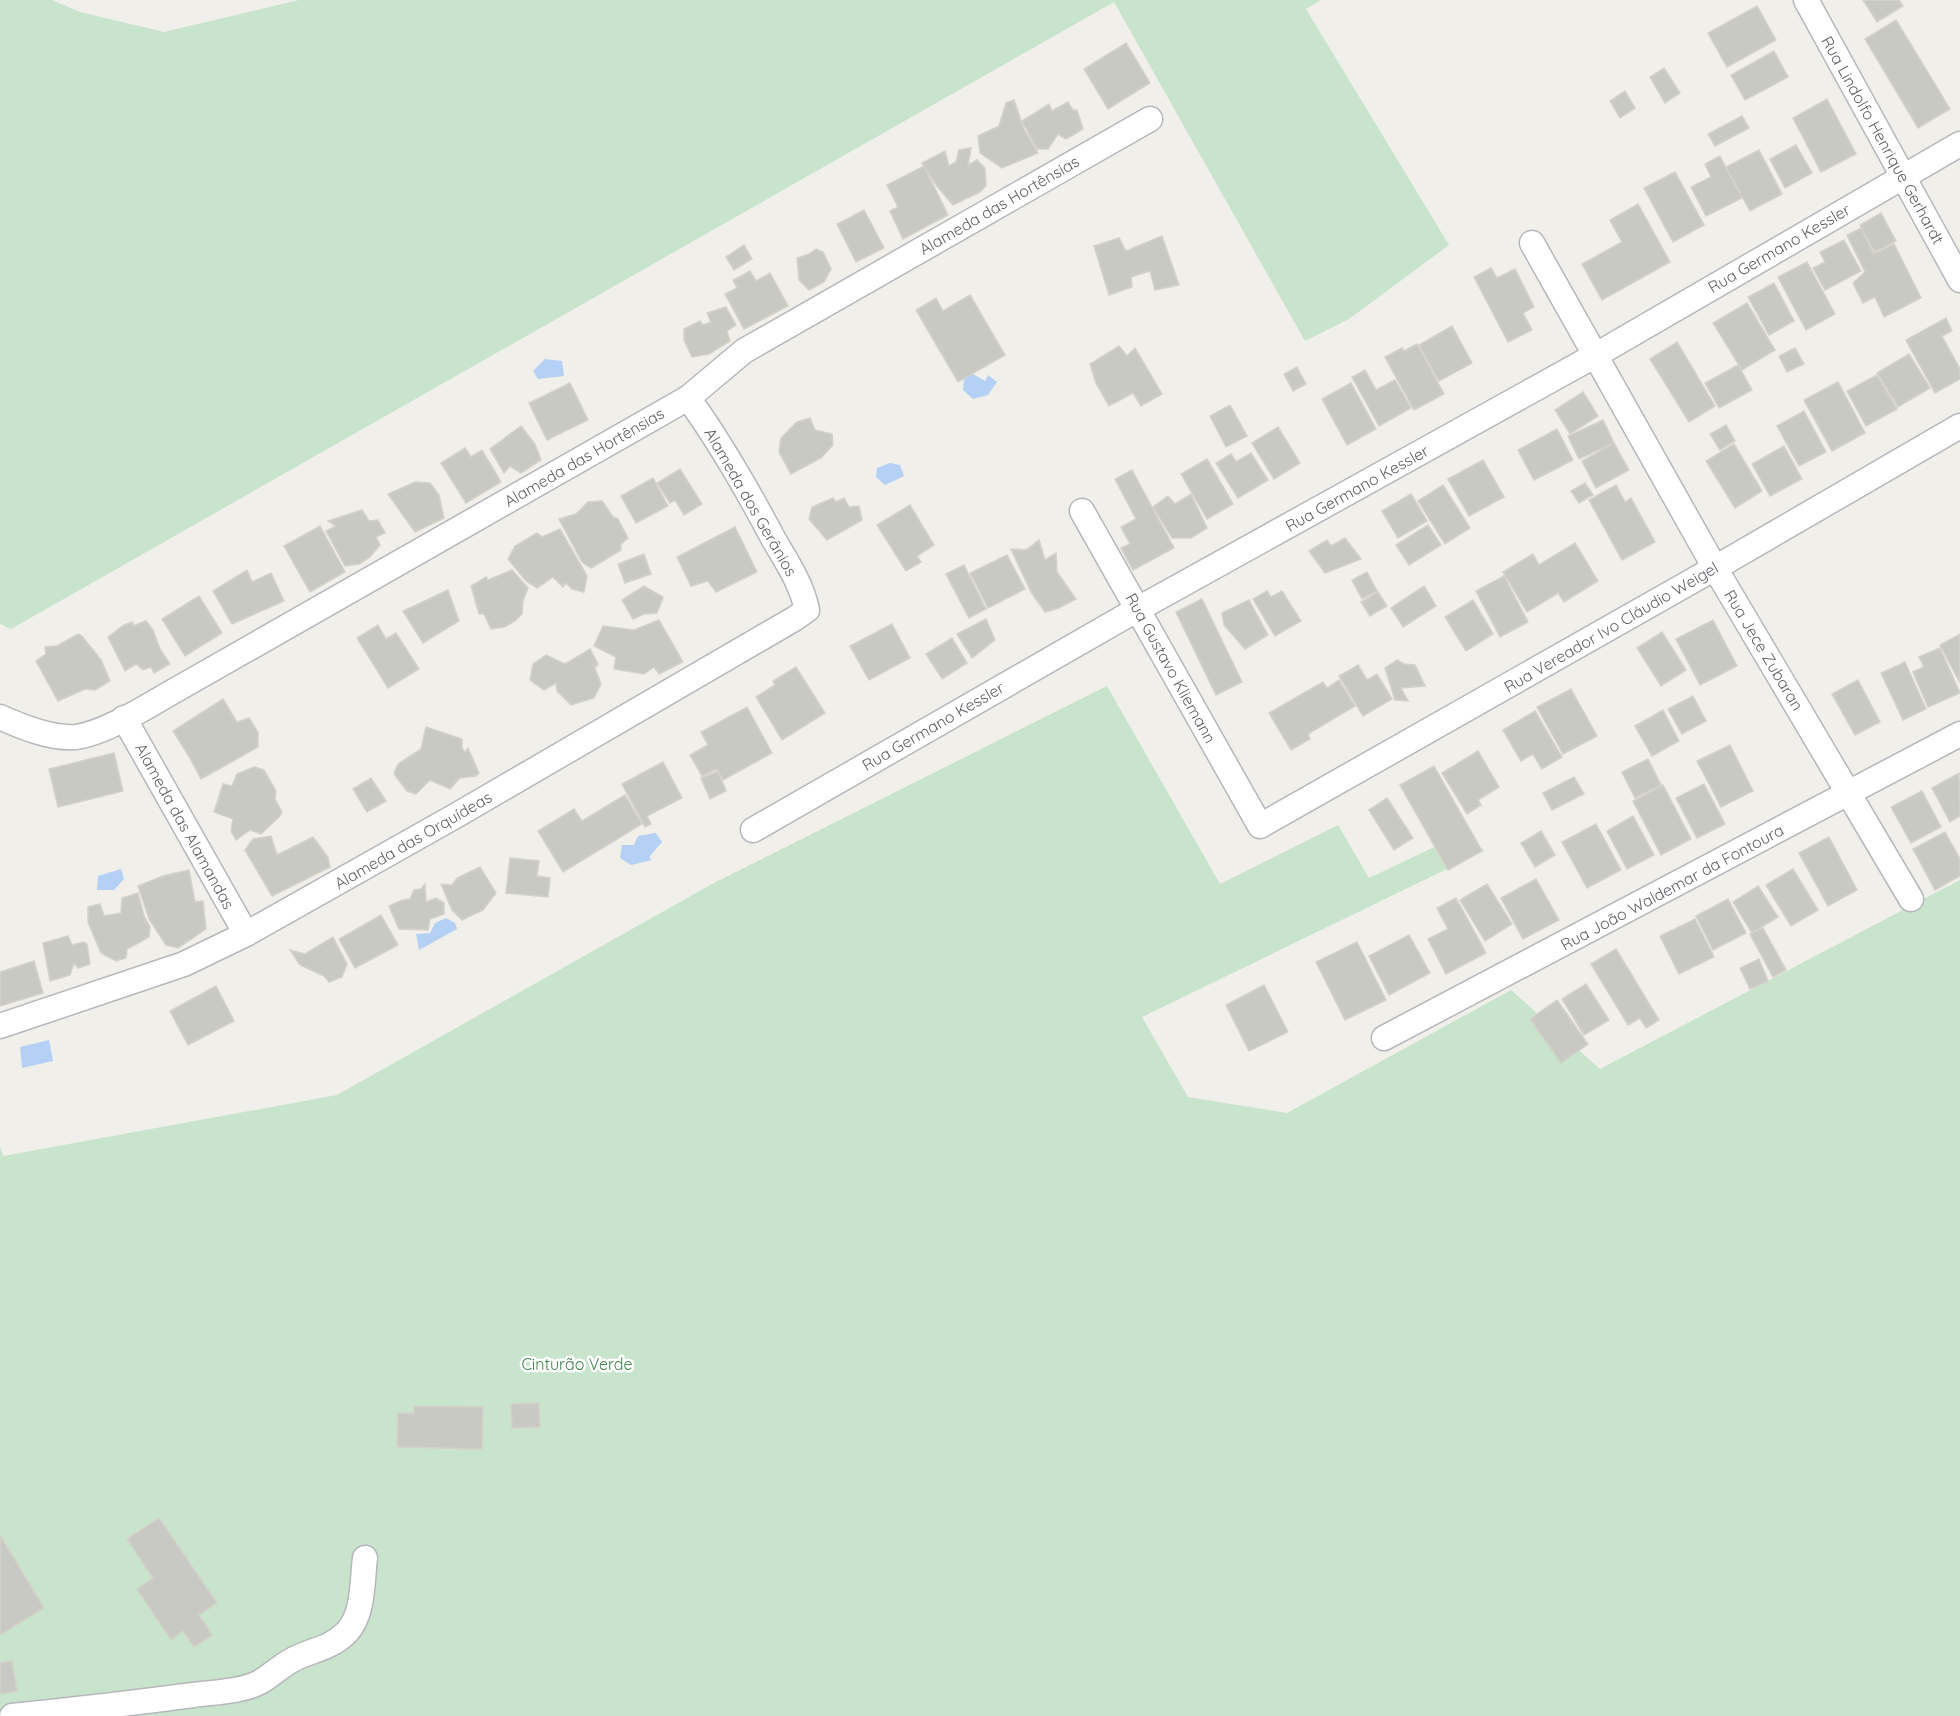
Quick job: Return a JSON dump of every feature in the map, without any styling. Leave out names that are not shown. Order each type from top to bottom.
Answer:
[{"type":"street","name":"Rua Lindolfo Henrique Gerhardt","points":[[1806,0],[1960,280]]},
{"type":"street","name":"Alameda das Hortênsias","points":[[0,717],[33,731],[74,737],[99,732],[688,398],[744,351],[1150,119]]},
{"type":"street","name":"Rua Germano Kessler","points":[[753,830],[1138,609],[1596,355],[1960,144]]},
{"type":"street","name":"Rua Jece Zubaran","points":[[1532,243],[1715,568],[1911,899]]},
{"type":"street","name":"Alameda dos Gerânios","points":[[688,398],[707,425],[762,518],[796,580],[807,610]]},
{"type":"street","name":"Rua Vereador Ivo Cláudio Weigel","points":[[1260,826],[1960,426]]},
{"type":"street","name":"Rua Gustavo Kliemann","points":[[1082,511],[1260,826]]},
{"type":"street","name":"Alameda das Orquídeas","points":[[0,1026],[184,964],[246,934],[468,809],[794,620],[807,610]]},
{"type":"street","name":"Alameda das Alamandas","points":[[124,718],[246,934]]},
{"type":"street","name":"Rua João Waldemar da Fontoura","points":[[1384,1038],[1960,734]]},
{"type":"street","points":[[12,1716],[132,1710],[260,1682],[297,1658],[316,1652],[348,1632],[358,1614],[365,1558]]},
{"type":"green space","points":[[0,0],[52,0],[80,12],[164,32],[299,0],[1321,0],[1306,9],[1449,245],[1349,319],[1305,341],[1114,2],[11,629],[0,624]]},
{"type":"green space","name":"Cinturão Verde","points":[[1107,686],[1220,884],[1338,825],[1369,878],[1466,832],[1484,851],[1142,1017],[1188,1097],[1287,1113],[1511,990],[1600,1069],[1960,880],[1960,1716],[0,1716],[0,1147],[3,1156],[337,1095],[712,884]]},
{"type":"water","points":[[545,359],[562,361],[564,376],[538,379],[533,371]]},
{"type":"water","points":[[973,374],[985,381],[988,375],[997,382],[988,395],[973,399],[963,390],[964,379]]},
{"type":"water","points":[[890,463],[900,465],[904,476],[885,485],[876,477],[877,468]]},
{"type":"water","points":[[656,833],[662,842],[649,857],[652,860],[631,865],[620,858],[622,845],[634,845],[638,836]]},
{"type":"water","points":[[121,869],[124,879],[114,890],[97,890],[98,876]]},
{"type":"water","points":[[446,918],[455,923],[457,929],[419,950],[416,934],[430,933],[435,923]]},
{"type":"water","points":[[49,1040],[53,1061],[22,1068],[20,1047]]},
{"type":"building","points":[[1863,0],[1899,0],[1903,6],[1877,22]]},
{"type":"building","points":[[1757,6],[1776,40],[1727,67],[1708,33]]},
{"type":"building","points":[[1896,20],[1950,109],[1918,128],[1865,39]]},
{"type":"building","points":[[1126,43],[1150,83],[1108,109],[1084,69]]},
{"type":"building","points":[[1774,51],[1788,77],[1745,100],[1731,75]]},
{"type":"building","points":[[1664,68],[1680,93],[1665,103],[1650,77]]},
{"type":"building","points":[[1625,91],[1635,108],[1620,118],[1610,101]]},
{"type":"building","points":[[1827,99],[1856,154],[1821,172],[1793,118]]},
{"type":"building","points":[[1014,100],[1024,129],[1038,153],[1002,168],[980,153],[978,136],[999,126],[1006,103]]},
{"type":"building","points":[[1068,102],[1073,110],[1077,110],[1083,129],[1066,139],[1058,134],[1048,149],[1037,149],[1022,121],[1049,104],[1052,111]]},
{"type":"building","points":[[1742,116],[1749,128],[1715,146],[1708,134]]},
{"type":"building","points":[[1796,145],[1812,173],[1785,188],[1770,159]]},
{"type":"building","points":[[971,148],[968,165],[977,160],[985,168],[986,186],[980,192],[953,205],[936,185],[922,163],[945,151],[949,166],[956,162],[959,150]]},
{"type":"building","points":[[1759,150],[1782,194],[1750,211],[1726,167]]},
{"type":"building","points":[[1720,156],[1742,198],[1706,216],[1691,187],[1711,177],[1705,164]]},
{"type":"building","points":[[924,166],[948,215],[903,239],[890,211],[898,207],[887,185]]},
{"type":"building","points":[[1675,172],[1704,225],[1673,242],[1644,188]]},
{"type":"building","points":[[1638,204],[1670,262],[1602,300],[1582,264],[1622,242],[1610,220]]},
{"type":"building","points":[[864,210],[884,248],[856,262],[837,224]]},
{"type":"building","points":[[1881,213],[1896,241],[1875,252],[1860,225]]},
{"type":"building","points":[[1861,228],[1874,254],[1894,244],[1921,298],[1884,317],[1875,297],[1863,303],[1853,283],[1865,272],[1847,235]]},
{"type":"building","points":[[1162,236],[1179,285],[1155,290],[1150,271],[1131,277],[1132,287],[1109,295],[1094,246],[1119,238],[1126,251]]},
{"type":"building","points":[[1844,240],[1861,271],[1825,290],[1813,268],[1825,262],[1820,252]]},
{"type":"building","points":[[744,245],[752,259],[734,270],[726,257]]},
{"type":"building","points":[[816,249],[823,252],[831,269],[824,282],[809,290],[799,280],[797,258]]},
{"type":"building","points":[[1807,262],[1835,314],[1806,330],[1778,277]]},
{"type":"building","points":[[1491,268],[1497,278],[1515,269],[1534,307],[1523,313],[1532,330],[1508,342],[1474,277]]},
{"type":"building","points":[[750,271],[756,281],[770,273],[788,306],[744,329],[725,294],[737,288],[733,280]]},
{"type":"building","points":[[1774,283],[1794,321],[1769,335],[1748,297]]},
{"type":"building","points":[[970,295],[1005,355],[958,382],[916,310],[936,298],[943,311]]},
{"type":"building","points":[[1747,303],[1775,350],[1742,370],[1713,323]]},
{"type":"building","points":[[726,307],[736,325],[727,331],[730,341],[709,354],[692,357],[684,340],[684,329],[700,321],[703,325],[711,322],[707,313]]},
{"type":"building","points":[[1946,318],[1952,331],[1942,336],[1960,369],[1960,379],[1935,393],[1906,340]]},
{"type":"building","points":[[1452,326],[1472,363],[1439,381],[1419,345]]},
{"type":"building","points":[[1677,342],[1715,406],[1689,422],[1650,359]]},
{"type":"building","points":[[1417,344],[1444,394],[1414,410],[1385,357],[1402,348],[1404,351]]},
{"type":"building","points":[[1119,346],[1127,356],[1135,348],[1162,394],[1141,406],[1133,393],[1109,406],[1096,383],[1090,364]]},
{"type":"building","points":[[1795,348],[1804,364],[1787,372],[1779,356]]},
{"type":"building","points":[[1909,354],[1930,388],[1898,407],[1877,373]]},
{"type":"building","points":[[1738,365],[1752,390],[1719,408],[1705,383]]},
{"type":"building","points":[[1297,367],[1306,384],[1293,391],[1284,374]]},
{"type":"building","points":[[1365,370],[1376,390],[1395,380],[1411,408],[1379,426],[1352,377]]},
{"type":"building","points":[[1877,375],[1897,409],[1866,426],[1847,391]]},
{"type":"building","points":[[1838,382],[1865,433],[1832,451],[1804,400]]},
{"type":"building","points":[[570,383],[588,420],[547,440],[529,403]]},
{"type":"building","points":[[1351,383],[1376,429],[1347,445],[1322,399]]},
{"type":"building","points":[[1583,392],[1598,416],[1570,434],[1555,410]]},
{"type":"building","points":[[1230,405],[1247,436],[1226,447],[1210,416]]},
{"type":"building","points":[[1804,411],[1826,452],[1799,466],[1777,426]]},
{"type":"building","points":[[810,418],[815,430],[832,434],[833,445],[821,458],[791,474],[779,452],[781,438],[797,422]]},
{"type":"building","points":[[1603,420],[1614,443],[1579,459],[1568,436]]},
{"type":"building","points":[[1726,425],[1735,441],[1720,450],[1710,434]]},
{"type":"building","points":[[521,426],[535,444],[541,460],[521,473],[510,466],[504,473],[490,449]]},
{"type":"building","points":[[1278,427],[1300,463],[1274,479],[1252,443]]},
{"type":"building","points":[[1557,429],[1573,460],[1534,480],[1518,450]]},
{"type":"building","points":[[1614,443],[1629,470],[1596,488],[1582,461]]},
{"type":"building","points":[[1734,444],[1762,491],[1735,508],[1706,461]]},
{"type":"building","points":[[1784,446],[1802,479],[1770,496],[1752,464]]},
{"type":"building","points":[[465,448],[471,457],[482,450],[501,482],[466,503],[441,463]]},
{"type":"building","points":[[1251,453],[1268,480],[1238,498],[1216,463],[1231,454],[1236,462]]},
{"type":"building","points":[[1207,459],[1233,504],[1207,519],[1181,474]]},
{"type":"building","points":[[1483,460],[1504,497],[1469,516],[1448,479]]},
{"type":"building","points":[[680,469],[702,504],[684,515],[675,500],[670,503],[657,483]]},
{"type":"building","points":[[1132,470],[1174,548],[1133,570],[1121,548],[1130,544],[1121,527],[1136,519],[1115,479]]},
{"type":"building","points":[[653,478],[668,506],[636,523],[621,496]]},
{"type":"building","points":[[415,482],[430,483],[439,495],[444,518],[415,532],[388,494]]},
{"type":"building","points":[[1585,483],[1593,495],[1579,503],[1571,491]]},
{"type":"building","points":[[1443,485],[1470,528],[1445,544],[1418,501]]},
{"type":"building","points":[[1616,485],[1625,502],[1631,498],[1655,542],[1622,560],[1589,500]]},
{"type":"building","points":[[1191,494],[1207,528],[1191,538],[1172,538],[1153,507],[1168,496],[1175,504]]},
{"type":"building","points":[[1411,494],[1427,521],[1398,538],[1382,511]]},
{"type":"building","points":[[833,498],[836,502],[844,498],[849,507],[859,506],[862,520],[827,540],[809,519],[812,507]]},
{"type":"building","points":[[602,501],[613,517],[618,519],[628,538],[621,544],[621,550],[591,568],[582,562],[559,519],[576,514],[588,502]]},
{"type":"building","points":[[910,505],[934,545],[917,556],[921,562],[906,571],[877,525]]},
{"type":"building","points":[[362,510],[369,521],[378,520],[385,533],[376,537],[380,545],[370,557],[359,564],[345,566],[326,531],[336,526],[328,521]]},
{"type":"building","points":[[1428,525],[1441,545],[1409,565],[1396,545]]},
{"type":"building","points":[[320,526],[345,572],[310,592],[284,546]]},
{"type":"building","points":[[735,527],[757,572],[716,592],[708,581],[691,586],[677,557]]},
{"type":"building","points":[[560,529],[587,576],[584,592],[572,589],[566,583],[563,587],[553,577],[537,588],[526,581],[508,559],[515,546],[537,533],[542,537]]},
{"type":"building","points":[[1345,538],[1361,559],[1325,573],[1309,551],[1327,540],[1331,546]]},
{"type":"building","points":[[1039,540],[1045,560],[1056,553],[1057,572],[1076,599],[1045,612],[1031,592],[1011,549],[1026,550]]},
{"type":"building","points":[[1575,543],[1598,581],[1564,602],[1558,593],[1527,612],[1503,572],[1533,554],[1539,565]]},
{"type":"building","points":[[644,554],[651,574],[625,583],[618,564]]},
{"type":"building","points":[[1007,555],[1025,589],[988,608],[970,573]]},
{"type":"building","points":[[964,565],[986,609],[969,618],[946,574]]},
{"type":"building","points":[[247,570],[252,582],[271,573],[284,601],[232,624],[213,591]]},
{"type":"building","points":[[512,570],[528,588],[523,601],[522,614],[505,627],[491,629],[484,614],[479,614],[471,586],[486,577],[488,580]]},
{"type":"building","points":[[1367,572],[1377,591],[1362,599],[1352,580]]},
{"type":"building","points":[[1504,576],[1528,622],[1500,637],[1476,591]]},
{"type":"building","points":[[644,586],[663,597],[657,613],[644,614],[633,619],[622,600]]},
{"type":"building","points":[[1424,586],[1436,606],[1403,627],[1391,608]]},
{"type":"building","points":[[448,590],[459,621],[423,643],[403,611]]},
{"type":"building","points":[[1267,591],[1271,597],[1282,591],[1301,621],[1275,636],[1253,599]]},
{"type":"building","points":[[1378,592],[1387,606],[1370,616],[1361,602]]},
{"type":"building","points":[[199,596],[222,633],[185,656],[162,619]]},
{"type":"building","points":[[1202,599],[1242,682],[1216,695],[1176,612]]},
{"type":"building","points":[[1249,600],[1268,635],[1245,649],[1224,625],[1222,613]]},
{"type":"building","points":[[1473,600],[1493,634],[1466,651],[1445,617]]},
{"type":"building","points":[[986,619],[995,640],[972,658],[957,634]]},
{"type":"building","points":[[659,620],[683,662],[659,674],[654,667],[644,674],[614,669],[616,657],[594,646],[603,626],[634,630]]},
{"type":"building","points":[[1713,620],[1737,666],[1700,685],[1676,639]]},
{"type":"building","points":[[146,621],[170,664],[154,673],[151,667],[143,670],[136,664],[125,671],[108,637],[124,625],[133,622],[133,626]]},
{"type":"building","points":[[892,624],[910,658],[869,680],[850,646]]},
{"type":"building","points":[[378,625],[386,639],[396,633],[419,669],[388,688],[357,638]]},
{"type":"building","points":[[1662,632],[1686,670],[1661,686],[1637,648]]},
{"type":"building","points":[[78,634],[101,660],[110,681],[95,690],[85,689],[58,701],[36,661],[46,654],[45,647],[57,646]]},
{"type":"building","points":[[1960,634],[1960,683],[1940,645]]},
{"type":"building","points":[[952,638],[967,663],[942,679],[926,654]]},
{"type":"building","points":[[1940,648],[1960,693],[1928,707],[1913,672],[1924,667],[1919,657]]},
{"type":"building","points":[[590,649],[598,664],[594,666],[601,684],[594,698],[571,705],[557,691],[556,683],[544,690],[530,680],[533,664],[546,655],[565,664]]},
{"type":"building","points":[[1397,660],[1404,664],[1415,665],[1425,686],[1401,688],[1408,701],[1395,700],[1385,668]]},
{"type":"building","points":[[1905,662],[1926,709],[1903,720],[1881,673]]},
{"type":"building","points":[[1358,665],[1367,680],[1377,674],[1392,699],[1363,716],[1339,676]]},
{"type":"building","points":[[796,667],[825,713],[782,740],[756,697],[775,685],[773,681]]},
{"type":"building","points":[[1339,680],[1355,706],[1308,734],[1310,739],[1291,750],[1269,713],[1323,682],[1327,688]]},
{"type":"building","points":[[1858,680],[1880,722],[1855,735],[1832,694]]},
{"type":"building","points":[[1571,689],[1597,736],[1563,754],[1537,707]]},
{"type":"building","points":[[1693,696],[1706,721],[1682,734],[1668,709]]},
{"type":"building","points":[[223,699],[237,722],[249,718],[258,732],[258,747],[201,779],[173,731]]},
{"type":"building","points":[[747,707],[772,753],[723,780],[717,769],[702,776],[690,755],[708,745],[701,732]]},
{"type":"building","points":[[1663,710],[1679,741],[1652,756],[1635,726]]},
{"type":"building","points":[[1535,711],[1562,757],[1542,769],[1533,754],[1521,761],[1503,730]]},
{"type":"building","points":[[426,727],[462,739],[462,748],[465,752],[468,748],[479,773],[476,776],[460,778],[450,789],[430,780],[416,794],[407,791],[394,774],[398,764],[421,749]]},
{"type":"building","points":[[1730,745],[1753,791],[1721,807],[1697,761]]},
{"type":"building","points":[[1478,751],[1499,787],[1478,800],[1481,805],[1467,814],[1442,773]]},
{"type":"building","points":[[114,753],[123,791],[58,807],[49,769]]},
{"type":"building","points":[[1648,759],[1661,785],[1635,798],[1622,772]]},
{"type":"building","points":[[663,762],[682,798],[647,816],[651,824],[645,827],[622,784]]},
{"type":"building","points":[[1434,766],[1482,851],[1448,870],[1400,785]]},
{"type":"building","points":[[254,767],[264,770],[276,791],[275,799],[282,812],[261,834],[250,830],[236,840],[231,831],[233,819],[214,812],[223,784],[232,786],[237,774]]},
{"type":"building","points":[[718,771],[726,791],[710,799],[701,778]]},
{"type":"building","points":[[1959,773],[1960,816],[1950,822],[1932,788]]},
{"type":"building","points":[[1574,777],[1584,794],[1552,810],[1543,793]]},
{"type":"building","points":[[371,778],[386,801],[367,812],[353,789]]},
{"type":"building","points":[[1704,784],[1725,824],[1697,838],[1676,798]]},
{"type":"building","points":[[1663,785],[1691,839],[1661,855],[1633,801]]},
{"type":"building","points":[[1922,791],[1941,827],[1911,843],[1891,807]]},
{"type":"building","points":[[625,795],[642,824],[563,872],[538,831],[574,809],[582,821]]},
{"type":"building","points":[[1387,798],[1413,838],[1394,850],[1369,810]]},
{"type":"building","points":[[1633,816],[1654,855],[1627,869],[1607,831]]},
{"type":"building","points":[[1596,824],[1621,870],[1587,888],[1562,842]]},
{"type":"building","points":[[1541,831],[1555,855],[1535,867],[1521,843]]},
{"type":"building","points":[[1945,832],[1960,859],[1960,876],[1935,890],[1913,849]]},
{"type":"building","points":[[271,836],[277,855],[313,837],[328,857],[330,867],[272,896],[245,850],[253,839]]},
{"type":"building","points":[[1829,837],[1857,890],[1828,906],[1799,853]]},
{"type":"building","points":[[510,858],[539,861],[537,876],[550,878],[548,897],[506,893]]},
{"type":"building","points":[[480,867],[496,893],[483,910],[462,920],[452,910],[441,884],[452,885],[457,878]]},
{"type":"building","points":[[1793,869],[1818,910],[1791,926],[1766,885]]},
{"type":"building","points":[[189,870],[195,902],[203,901],[206,929],[178,948],[166,945],[149,919],[138,886],[163,876]]},
{"type":"building","points":[[1536,879],[1559,920],[1523,939],[1501,898]]},
{"type":"building","points":[[425,884],[426,902],[436,898],[444,903],[444,914],[430,919],[428,930],[399,929],[389,906],[410,899],[414,890],[421,889]]},
{"type":"building","points":[[1487,884],[1512,924],[1485,941],[1460,900]]},
{"type":"building","points":[[1758,886],[1778,917],[1752,933],[1733,902]]},
{"type":"building","points":[[138,893],[144,916],[150,927],[149,937],[127,949],[126,958],[116,961],[101,953],[88,922],[88,907],[100,904],[104,916],[121,913],[122,898]]},
{"type":"building","points":[[1456,898],[1486,953],[1446,974],[1428,939],[1448,929],[1437,908]]},
{"type":"building","points":[[1728,899],[1746,933],[1713,950],[1696,916]]},
{"type":"building","points":[[381,915],[398,945],[355,968],[339,939]]},
{"type":"building","points":[[1695,919],[1714,957],[1679,974],[1660,936]]},
{"type":"building","points":[[1763,928],[1786,970],[1773,977],[1750,934]]},
{"type":"building","points":[[1409,935],[1430,973],[1389,995],[1369,956]]},
{"type":"building","points":[[68,936],[72,945],[84,942],[87,944],[90,964],[78,968],[74,963],[70,975],[50,981],[43,943]]},
{"type":"building","points":[[333,937],[347,964],[342,977],[329,982],[324,976],[300,965],[290,950],[305,954]]},
{"type":"building","points":[[1357,942],[1386,1000],[1345,1020],[1316,962]]},
{"type":"building","points":[[1616,949],[1659,1020],[1646,1028],[1640,1018],[1628,1025],[1591,964]]},
{"type":"building","points":[[1759,959],[1768,981],[1750,989],[1740,968]]},
{"type":"building","points":[[34,961],[43,993],[0,1006],[0,972]]},
{"type":"building","points":[[1586,984],[1609,1020],[1584,1035],[1562,999]]},
{"type":"building","points":[[1264,985],[1288,1032],[1249,1051],[1226,1005]]},
{"type":"building","points":[[216,986],[234,1021],[188,1045],[170,1011]]},
{"type":"building","points":[[1557,1000],[1588,1044],[1561,1063],[1530,1019]]},
{"type":"building","points":[[539,1403],[540,1427],[512,1428],[511,1404]]},
{"type":"building","points":[[414,1406],[483,1407],[482,1449],[397,1447],[398,1413],[414,1413]]},
{"type":"building","points":[[159,1518],[217,1603],[199,1615],[212,1635],[194,1647],[183,1631],[171,1640],[137,1589],[153,1578],[127,1539]]},
{"type":"building","points":[[0,1535],[44,1608],[0,1635]]},
{"type":"building","points":[[12,1661],[17,1691],[0,1694],[0,1663]]}]
